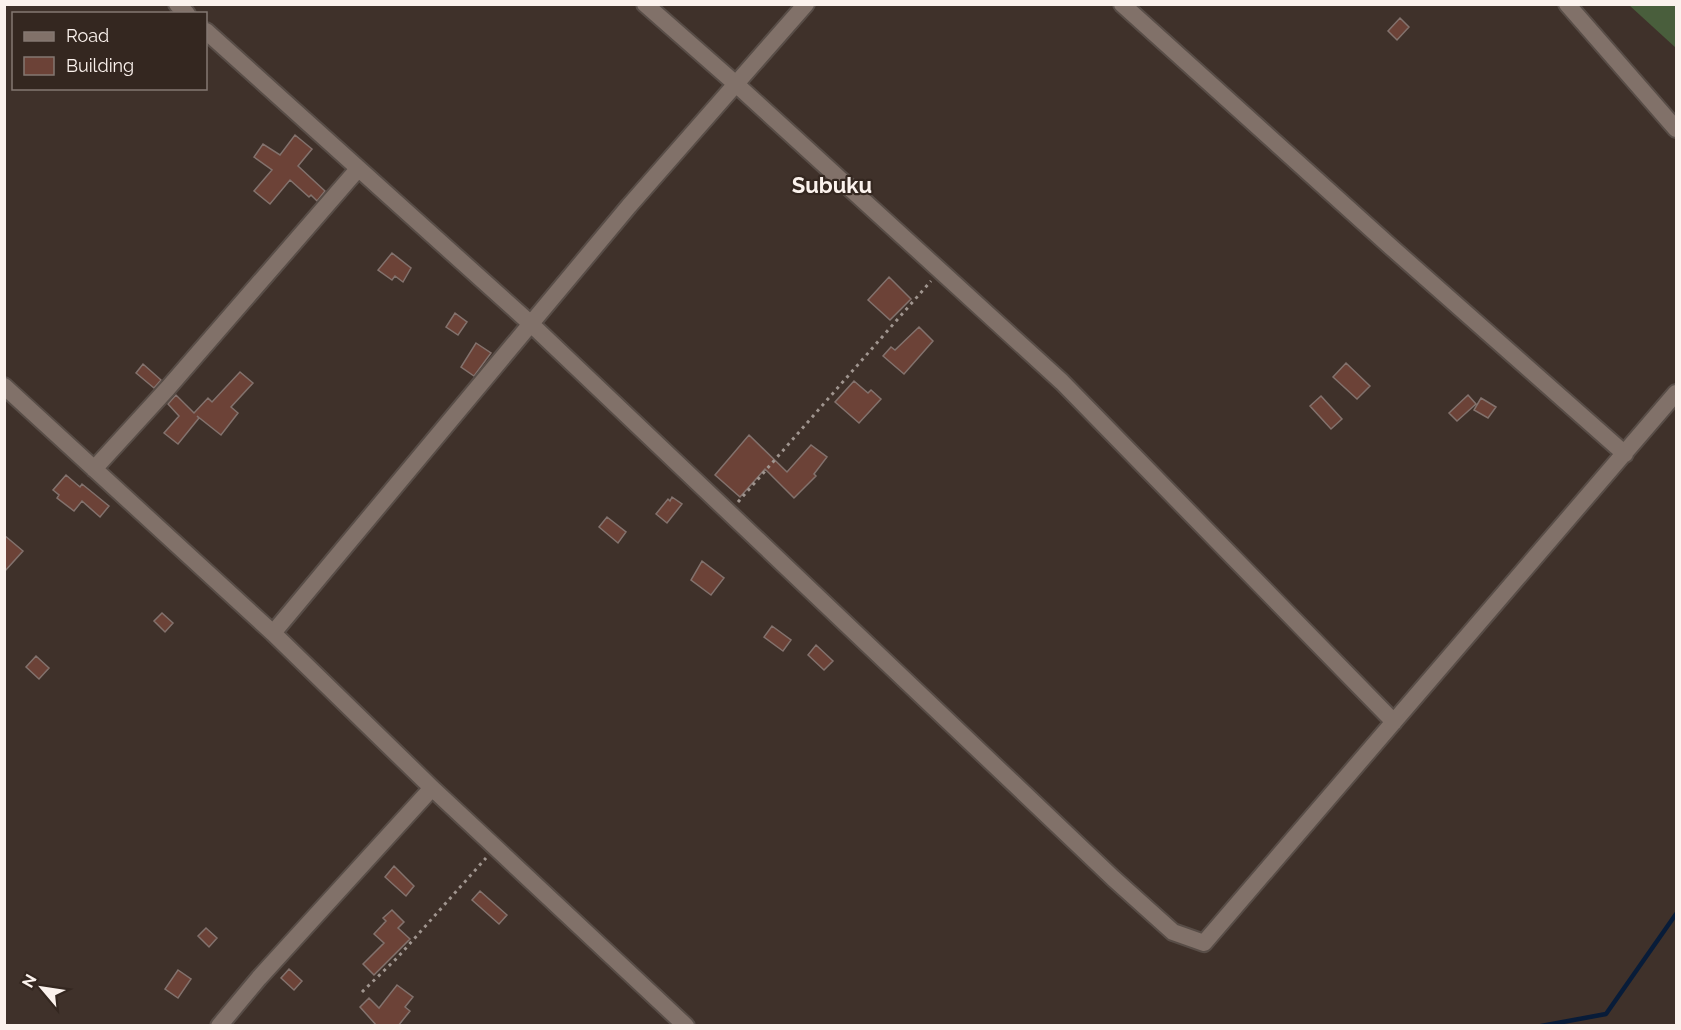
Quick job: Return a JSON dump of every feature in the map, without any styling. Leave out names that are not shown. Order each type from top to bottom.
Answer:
[{"type":"street","points":[[645,4],[1062,382],[1394,722]]},
{"type":"street","points":[[273,633],[629,206],[806,4]]},
{"type":"street","points":[[1122,4],[1625,454]]},
{"type":"street","points":[[1566,4],[1677,129]]},
{"type":"street","points":[[207,32],[531,324],[1113,878],[1173,932],[1204,943],[1677,393]]},
{"type":"street","points":[[94,469],[168,388],[358,169]]},
{"type":"street","points":[[4,386],[273,633],[432,788],[686,1026]]},
{"type":"street","points":[[219,1026],[259,978],[432,788]]},
{"type":"path","points":[[729,513],[940,271]]},
{"type":"path","points":[[362,992],[397,958],[496,848]]},
{"type":"green space","points":[[1629,5],[1676,5],[1676,48]]},
{"type":"building","points":[[1400,18],[1409,27],[1397,40],[1388,31]]},
{"type":"building","points":[[295,135],[312,149],[298,166],[325,191],[317,201],[290,180],[270,204],[254,191],[272,170],[254,157],[263,144],[280,155]]},
{"type":"building","points":[[392,253],[411,268],[403,282],[395,276],[392,280],[378,270]]},
{"type":"building","points":[[889,277],[911,299],[890,320],[868,300]]},
{"type":"building","points":[[455,313],[467,322],[458,335],[446,327]]},
{"type":"building","points":[[919,327],[933,341],[904,374],[883,356],[891,347],[895,350]]},
{"type":"building","points":[[476,343],[491,353],[474,376],[461,367]]},
{"type":"building","points":[[1346,363],[1370,386],[1357,399],[1333,377]]},
{"type":"building","points":[[143,364],[161,380],[154,388],[136,373]]},
{"type":"building","points":[[240,372],[253,383],[231,407],[238,413],[221,435],[197,416],[199,418],[178,444],[164,433],[179,416],[168,404],[176,395],[194,413],[208,398],[212,402]]},
{"type":"building","points":[[854,381],[868,393],[871,390],[881,399],[859,423],[835,402]]},
{"type":"building","points":[[1468,395],[1476,404],[1457,421],[1449,413]]},
{"type":"building","points":[[1321,396],[1342,419],[1331,429],[1310,406]]},
{"type":"building","points":[[1481,398],[1496,407],[1488,418],[1474,410]]},
{"type":"building","points":[[749,435],[787,472],[811,445],[827,457],[814,474],[816,476],[794,498],[765,469],[740,497],[715,475]]},
{"type":"building","points":[[66,475],[80,487],[82,484],[109,506],[100,517],[82,501],[74,511],[57,498],[59,495],[53,490]]},
{"type":"building","points":[[672,497],[682,504],[667,523],[656,514]]},
{"type":"building","points":[[607,517],[626,532],[618,543],[599,527]]},
{"type":"building","points":[[4,535],[23,551],[4,572]]},
{"type":"building","points":[[702,561],[724,578],[711,595],[691,580]]},
{"type":"building","points":[[162,613],[173,623],[165,632],[154,621]]},
{"type":"building","points":[[772,626],[791,640],[783,651],[764,637]]},
{"type":"building","points":[[816,645],[833,661],[824,670],[808,655]]},
{"type":"building","points":[[36,656],[49,668],[39,679],[26,667]]},
{"type":"building","points":[[394,866],[414,886],[406,896],[385,877]]},
{"type":"building","points":[[480,891],[507,915],[499,924],[472,900]]},
{"type":"building","points":[[392,910],[404,922],[398,928],[410,939],[374,975],[363,964],[384,943],[374,934],[386,921],[383,918]]},
{"type":"building","points":[[206,928],[217,938],[209,947],[198,936]]},
{"type":"building","points":[[289,969],[302,981],[294,990],[281,978]]},
{"type":"building","points":[[178,970],[191,979],[178,998],[165,989]]},
{"type":"building","points":[[397,985],[413,997],[405,1007],[410,1011],[398,1026],[377,1026],[360,1007],[369,998],[379,1008]]},
{"type":"waterway","points":[[1541,1026],[1606,1014],[1676,914]]},
{"type":"district","name":"Subuku","points":[[832,185]]}]
